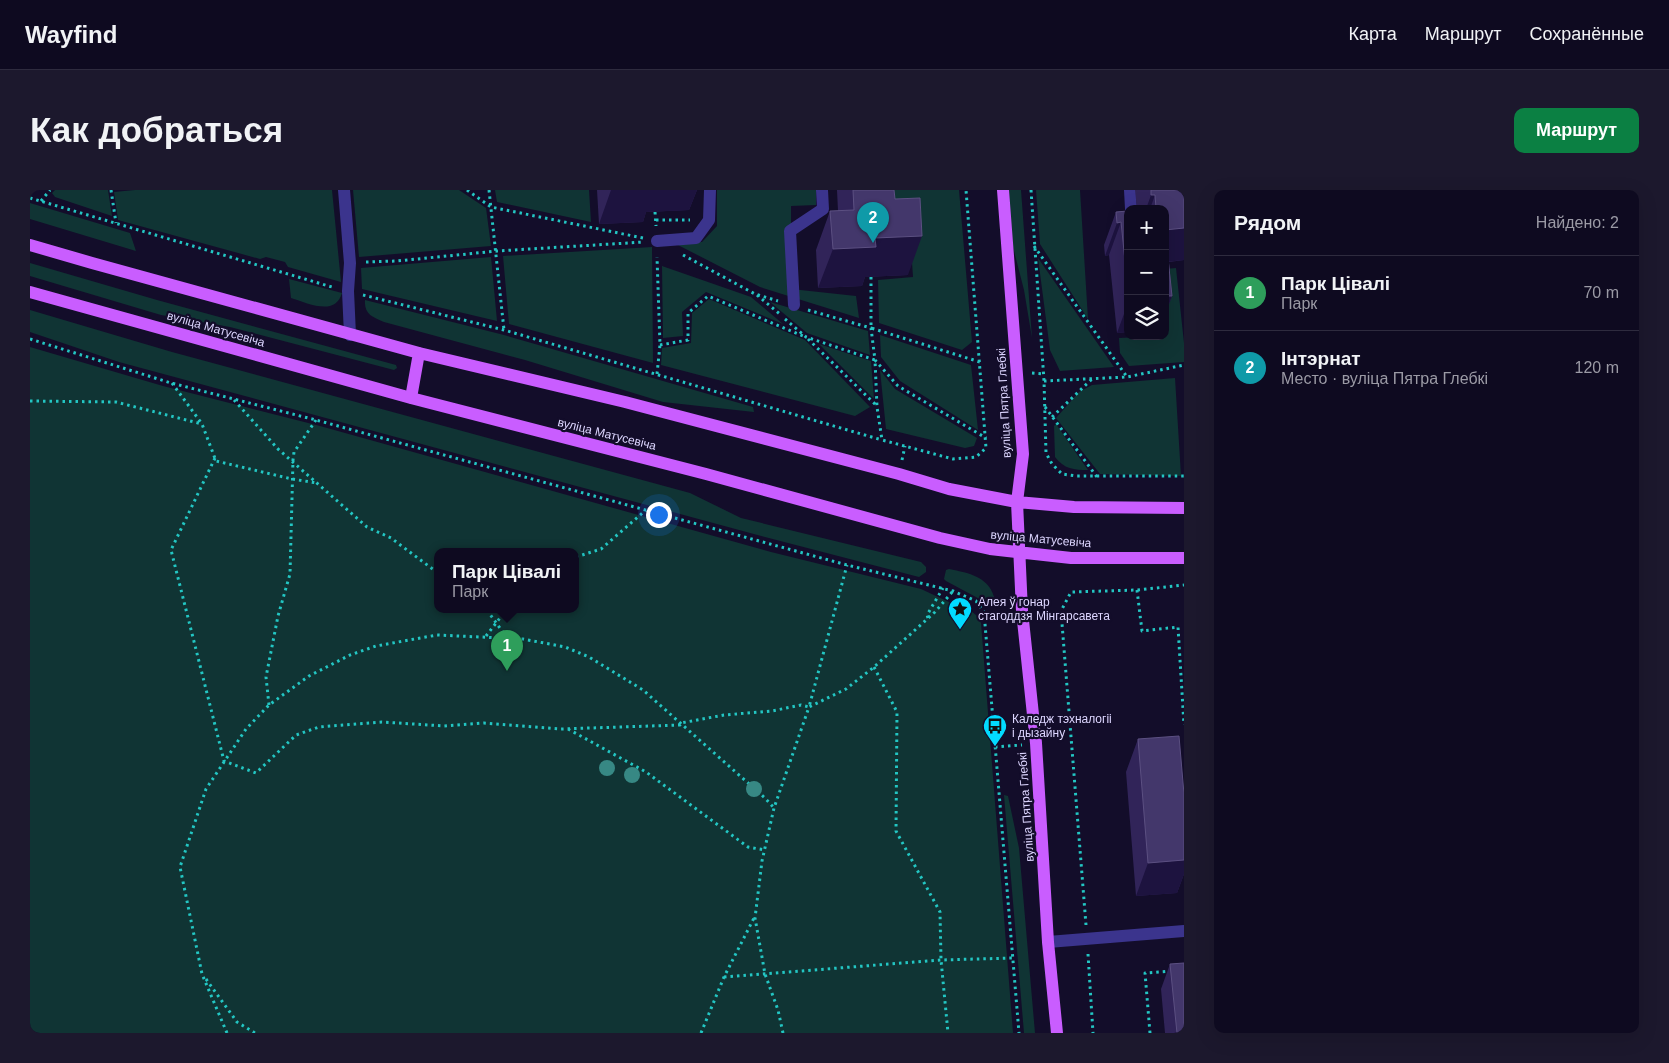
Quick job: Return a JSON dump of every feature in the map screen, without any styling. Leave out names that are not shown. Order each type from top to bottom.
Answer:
[{"type":"main road","name":"вуліца Пятра Глебкі","points":[[1003,190],[1023,454],[1017,502],[1022,611],[1036,743],[1048,942],[1057,1033]]},
{"type":"main road","points":[[30,245],[92,264],[350,335],[625,402],[950,489],[1017,502],[1074,507],[1184,508]]},
{"type":"main road","name":"вуліца Матусевіча","points":[[30,292],[411,398],[706,474],[940,538],[990,549],[1071,558],[1184,558]]},
{"type":"main road","points":[[411,398],[419,353]]},
{"type":"lane","points":[[344,190],[350,263],[348,291],[350,335]]},
{"type":"lane","points":[[657,241],[696,238],[709,220],[710,190]]},
{"type":"lane","points":[[794,305],[790,231],[823,209],[822,190]]},
{"type":"lane","points":[[1130,190],[1131,205]]},
{"type":"lane","points":[[1048,942],[1184,932]]},
{"type":"path","points":[[40,201],[50,190]]},
{"type":"path","points":[[111,190],[116,223]]},
{"type":"path","points":[[467,190],[491,207],[657,241]]},
{"type":"path","points":[[489,190],[497,250],[504,330]]},
{"type":"path","points":[[30,198],[348,291],[504,330],[953,459],[976,457],[986,448],[966,190]]},
{"type":"path","points":[[1031,190],[1044,381],[1046,453],[1052,464],[1062,474],[1097,477],[1184,476]]},
{"type":"path","points":[[656,220],[695,220]]},
{"type":"path","points":[[350,263],[397,261],[497,250],[657,241]]},
{"type":"path","points":[[657,241],[660,345],[657,374]]},
{"type":"path","points":[[1034,246],[1127,377]]},
{"type":"path","points":[[681,254],[755,294],[806,337],[877,407]]},
{"type":"path","points":[[871,277],[871,328],[875,360],[877,407],[882,440]]},
{"type":"path","points":[[755,294],[980,362]]},
{"type":"path","points":[[660,345],[688,340],[688,313],[708,296],[806,337],[875,360],[898,386],[986,438]]},
{"type":"path","points":[[30,339],[171,383],[316,420],[847,565],[943,588],[976,601],[984,612],[1019,1033]]},
{"type":"path","points":[[1044,381],[1127,377],[1184,365]]},
{"type":"path","points":[[1052,417],[1092,379]]},
{"type":"path","points":[[171,383],[202,424],[216,461],[292,479],[318,483]]},
{"type":"path","points":[[234,399],[278,448],[368,527],[391,538],[434,570]]},
{"type":"path","points":[[30,401],[116,402],[202,424]]},
{"type":"path","points":[[1044,406],[1097,477]]},
{"type":"path","points":[[268,705],[266,677],[278,616],[290,574],[292,460],[294,452],[316,420]]},
{"type":"path","points":[[214,458],[171,550],[224,761]]},
{"type":"path","points":[[579,556],[601,549],[646,510]]},
{"type":"path","points":[[783,1033],[778,1010],[765,974],[755,918],[765,850],[774,808],[809,707],[847,565]]},
{"type":"path","points":[[1093,1033],[1061,611],[1071,592],[1138,590],[1184,584]]},
{"type":"path","points":[[928,618],[943,588]]},
{"type":"path","points":[[1138,590],[1142,631],[1178,627],[1184,725]]},
{"type":"path","points":[[224,761],[256,774],[296,734],[319,727],[382,722],[444,726],[484,723],[567,729],[680,725],[681,723],[724,715],[772,712],[801,705],[809,707],[846,689],[874,667],[928,618],[953,591]]},
{"type":"path","points":[[489,613],[507,638]]},
{"type":"path","points":[[485,637],[505,613]]},
{"type":"path","points":[[227,1033],[202,974],[180,867],[206,789],[246,729],[268,705],[309,676],[350,655],[376,646],[437,635],[523,639],[565,647],[589,657],[643,690],[774,808]]},
{"type":"path","points":[[874,667],[897,712],[896,831],[940,912],[941,960],[948,1033]]},
{"type":"path","points":[[567,729],[646,772],[700,814],[748,847],[765,850]]},
{"type":"path","points":[[995,748],[1036,743]]},
{"type":"path","points":[[700,1033],[724,977],[755,918]]},
{"type":"path","points":[[724,977],[941,960],[1013,958]]},
{"type":"path","points":[[1150,1033],[1145,973],[1174,971]]},
{"type":"path","points":[[202,974],[237,1022],[255,1033]]},
{"type":"green space","points":[[55,190],[108,190],[112,216],[55,197],[52,193]]},
{"type":"green space","points":[[135,190],[332,190],[341,282],[288,267],[285,262],[266,257],[260,259],[118,220],[114,192]]},
{"type":"green space","points":[[353,190],[459,190],[486,208],[491,246],[359,257]]},
{"type":"green space","points":[[495,190],[589,190],[591,222],[497,202]]},
{"type":"green space","points":[[717,190],[816,190],[816,205],[791,206],[791,289],[856,296],[859,318],[760,287],[674,243],[702,242],[717,226]]},
{"type":"green space","points":[[884,190],[959,190],[972,342],[962,350],[879,323],[878,280],[913,277],[910,232]]},
{"type":"green space","points":[[1008,190],[1021,190],[1032,338],[1024,290],[1013,247]]},
{"type":"green space","points":[[1036,190],[1080,190],[1088,319],[1040,244]]},
{"type":"green space","points":[[30,203],[130,233],[136,251],[30,219]]},
{"type":"green space","points":[[652,247],[653,363],[509,324],[503,256]]},
{"type":"green space","points":[[491,257],[497,321],[362,289],[361,268]]},
{"type":"green space","points":[[1038,258],[1114,367],[1060,371],[1050,350]]},
{"type":"green space","points":[[30,263],[157,300],[396,365],[397,368],[394,370],[230,327],[161,315],[30,276]]},
{"type":"green space","points":[[662,266],[751,297],[783,324],[706,292],[682,312],[683,336],[663,338]]},
{"type":"green space","points":[[1176,268],[1184,343],[1184,362],[1129,366],[1120,353],[1119,338],[1124,338],[1124,340],[1169,340],[1169,269]]},
{"type":"green space","points":[[289,279],[342,293],[333,305],[313,305],[291,298]]},
{"type":"green space","points":[[709,299],[805,340],[870,407],[855,416],[661,365],[662,348],[691,343],[692,313]]},
{"type":"green space","points":[[365,300],[504,335],[753,407],[754,412],[663,402],[525,360],[384,322],[367,312]]},
{"type":"green space","points":[[770,302],[868,331],[870,355],[807,333]]},
{"type":"green space","points":[[30,310],[172,352],[690,493],[741,518],[921,562],[926,567],[926,572],[919,577],[765,537],[119,362],[30,332]]},
{"type":"green space","points":[[880,335],[971,365],[978,430],[900,381],[881,357]]},
{"type":"green space","points":[[819,344],[871,361],[874,399]]},
{"type":"green space","points":[[30,347],[163,386],[320,426],[771,552],[921,589],[970,610],[981,623],[1013,1033],[30,1033]]},
{"type":"green space","points":[[880,370],[895,389],[977,438],[974,446],[965,448],[886,429]]},
{"type":"green space","points":[[1175,378],[1181,476],[1100,474],[1056,418],[1079,392],[1092,385]]},
{"type":"green space","points":[[1056,424],[1088,470],[1070,468],[1062,464],[1055,457],[1054,426]]},
{"type":"green space","points":[[946,570],[964,572],[984,581],[993,593],[995,601],[989,604],[946,581],[944,579]]},
{"type":"green space","points":[[1004,795],[1008,796],[1019,848],[1035,1033],[1024,1033]]},
{"type":"building","points":[[853,190],[894,190],[895,199],[920,198],[922,236],[875,238],[876,247],[833,249],[830,211],[854,210]]},
{"type":"building","points":[[1151,190],[1184,190],[1184,228],[1169,230],[1169,205],[1156,205],[1155,195],[1151,195]]},
{"type":"building","points":[[1124,211],[1124,251],[1121,222],[1117,223],[1116,212]]},
{"type":"building","points":[[1169,268],[1172,296],[1169,296]]},
{"type":"building","points":[[1179,736],[1184,794],[1184,860],[1148,863],[1138,739]]},
{"type":"building","points":[[1184,963],[1184,1033],[1177,1033],[1170,964]]},
{"type":"place","name":"Інтэрнат","points":[[873,243]]},
{"type":"place","name":"Алея ў гонар стагоддзя Мінгарсавета","points":[[960,630]]},
{"type":"place","name":"Парк Цівалі","points":[[507,671]]},
{"type":"place","name":"Каледж тэхналогіі і дызайну","points":[[995,747]]}]
